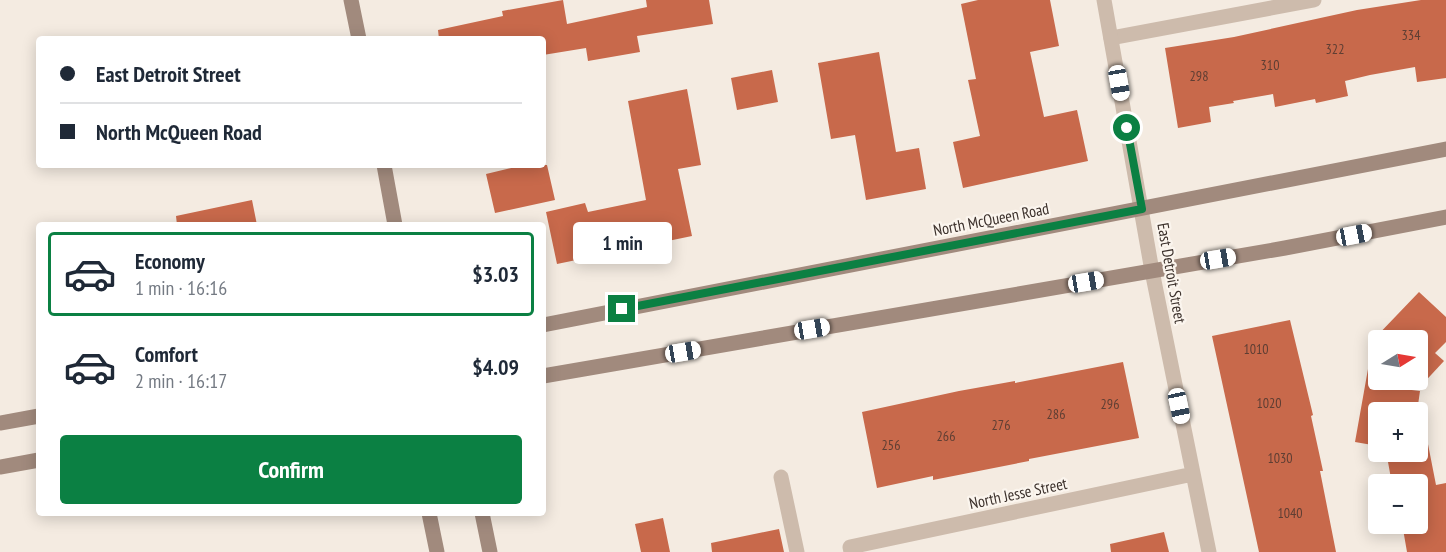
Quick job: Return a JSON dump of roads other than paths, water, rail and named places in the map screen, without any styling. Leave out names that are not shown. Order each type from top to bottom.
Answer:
[{"type":"main road","points":[[351,0],[358,36]]},
{"type":"main road","name":"North McQueen Road","points":[[546,324],[1446,149]]},
{"type":"main road","points":[[385,168],[394,222]]},
{"type":"main road","points":[[546,375],[1152,271],[1446,217]]},
{"type":"main road","points":[[0,423],[36,417]]},
{"type":"main road","points":[[0,467],[36,461]]},
{"type":"main road","points":[[430,516],[437,552]]},
{"type":"main road","points":[[483,516],[490,552]]},
{"type":"street","name":"East Detroit Street","points":[[1104,0],[1152,271],[1209,552]]},
{"type":"street","points":[[1111,38],[1314,0]]},
{"type":"street","name":"North Jesse Street","points":[[851,549],[1193,474]]},
{"type":"street","points":[[782,477],[797,552]]}]
